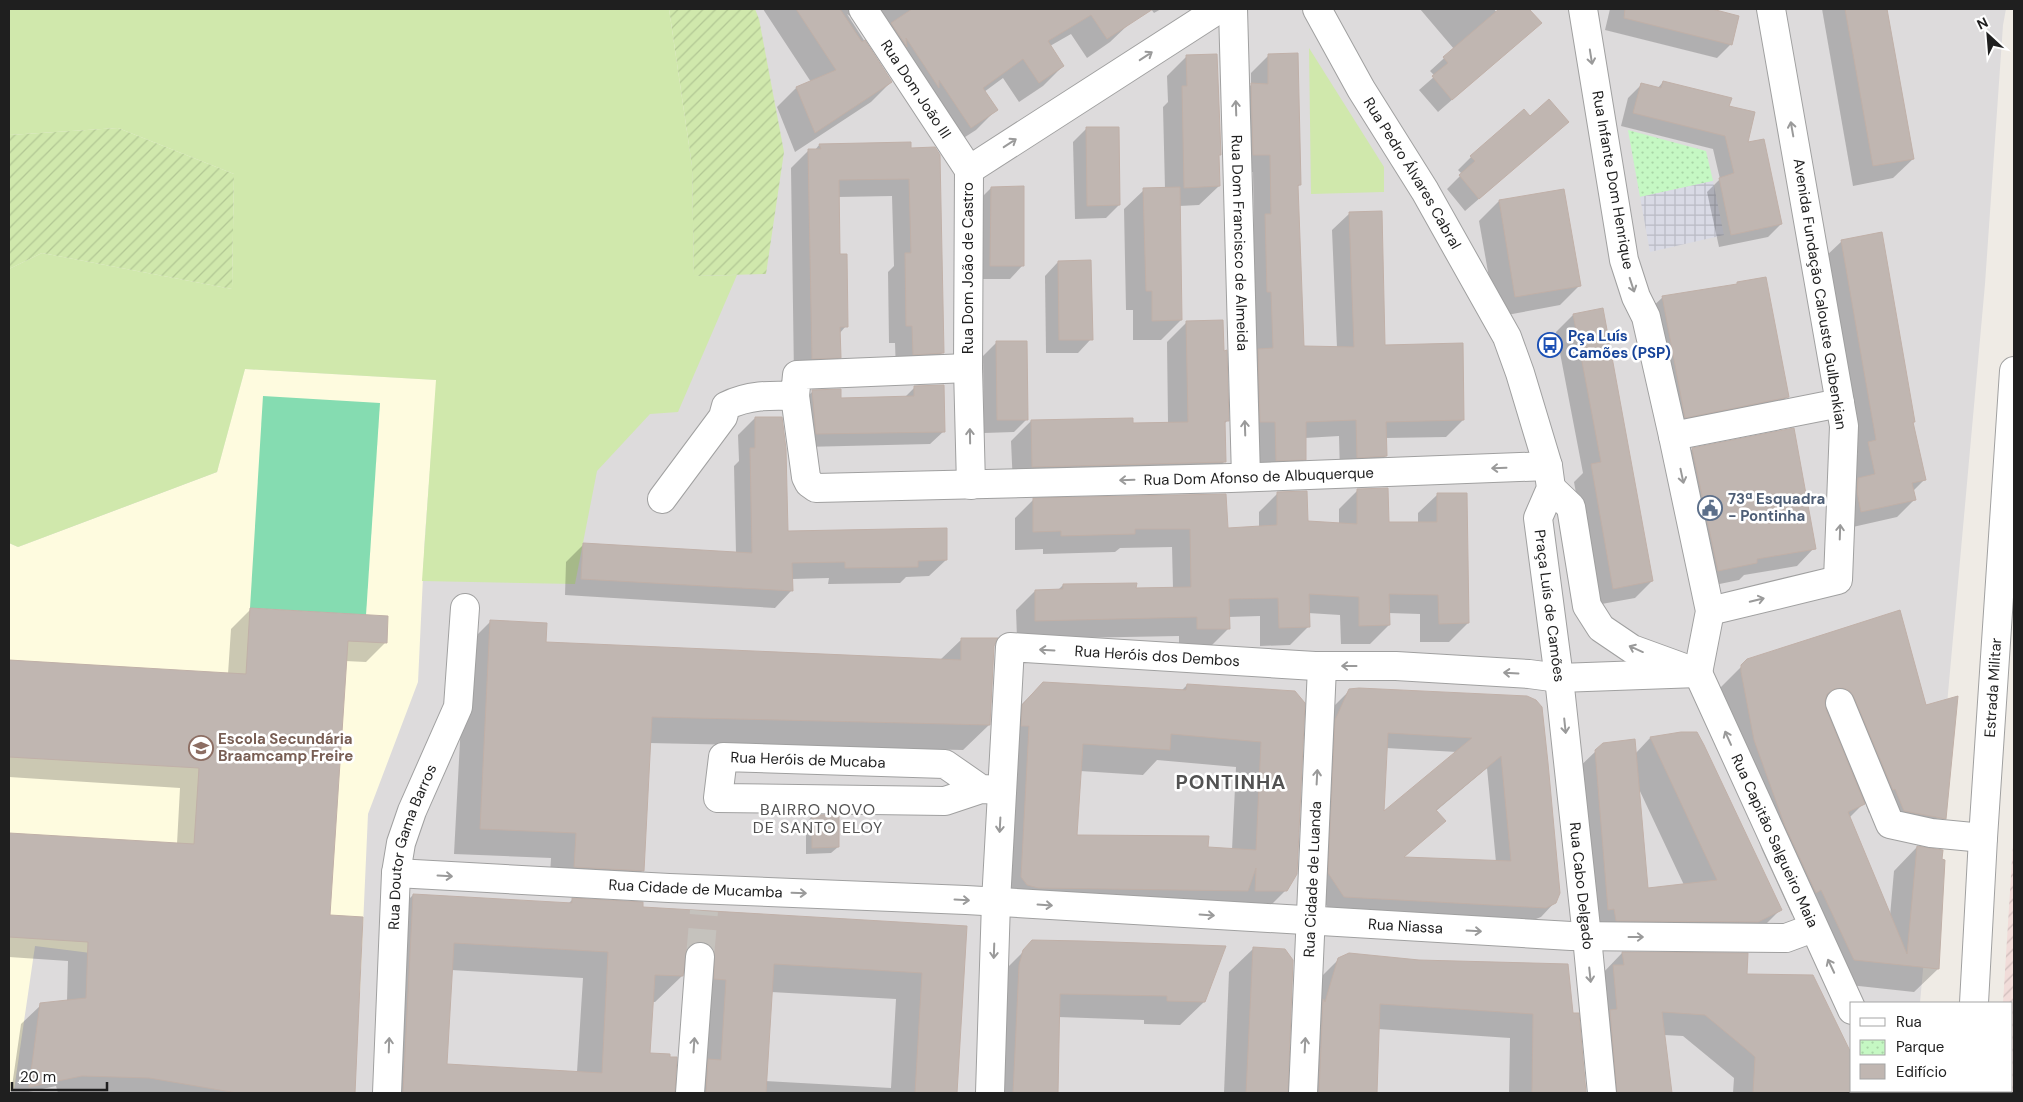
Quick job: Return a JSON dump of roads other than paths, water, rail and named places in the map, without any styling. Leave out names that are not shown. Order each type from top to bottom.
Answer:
[{"type":"street","name":"Rua Dom João III","points":[[863,9],[969,170]]},
{"type":"street","name":"Rua Dom João de Castro","points":[[971,485],[968,368],[969,170],[1219,9]]},
{"type":"street","name":"Rua Dom Francisco de Almeida","points":[[1233,9],[1246,477]]},
{"type":"street","name":"Rua Pedro Álvares Cabral","points":[[1317,9],[1361,89],[1425,191],[1507,337],[1520,373],[1550,477]]},
{"type":"street","name":"Rua Infante Dom Henrique","points":[[1583,9],[1624,260],[1636,297],[1646,317],[1710,611]]},
{"type":"street","name":"Avenida Fundação Calouste Gulbenkian","points":[[1710,611],[1838,580],[1844,426],[1771,9]]},
{"type":"street","points":[[662,499],[723,417],[726,406],[736,401],[762,395],[795,396],[797,375],[968,368]]},
{"type":"street","name":"Estrada Militar","points":[[1974,1002],[2014,371]]},
{"type":"street","name":"Rua Dom Afonso de Albuquerque","points":[[795,396],[806,477],[809,483],[816,488],[1246,477],[1550,477]]},
{"type":"street","points":[[1673,436],[1840,403]]},
{"type":"street","name":"Praça Luís de Camões","points":[[1550,477],[1572,507],[1587,606],[1601,628],[1632,649],[1698,673]]},
{"type":"street","name":"Praça Luís de Camões","points":[[1550,477],[1538,518],[1559,678],[1698,673]]},
{"type":"street","name":"Rua Doutor Gama Barros","points":[[387,1093],[396,873],[401,843],[412,811],[458,708],[465,608]]},
{"type":"street","points":[[1698,673],[1710,611]]},
{"type":"street","name":"Rua Heróis dos Dembos","points":[[990,1093],[996,902],[991,789],[1010,647],[1322,666],[1396,666],[1529,674],[1559,678]]},
{"type":"street","name":"Rua Cidade de Luanda","points":[[1303,1093],[1322,666]]},
{"type":"street","name":"Rua Capitão Salgueiro Maia","points":[[1698,673],[1850,1006]]},
{"type":"street","name":"Rua Cabo Delgado","points":[[1559,678],[1588,937],[1602,1093]]},
{"type":"street","points":[[1840,703],[1890,824],[1931,833],[1983,838]]},
{"type":"street","name":"Rua Heróis de Mucaba","points":[[723,757],[945,764],[991,789],[945,801],[718,798],[723,757]]},
{"type":"street","name":"Rua Cidade de Mucamba","points":[[396,873],[705,900],[996,902]]},
{"type":"street","name":"Rua Niassa","points":[[996,902],[1588,937],[1786,938],[1813,928]]},
{"type":"street","points":[[690,1093],[700,957]]},
{"type":"tunnel","points":[[700,957],[704,911]]},
{"type":"place","name":"Pça Luís Camões (PSP)","points":[[1550,345]]},
{"type":"place","name":"73ª Esquadra - Pontinha","points":[[1710,508]]},
{"type":"place","name":"Escola Secundária Braamcamp Freire","points":[[201,748]]},
{"type":"district","name":"PONTINHA","points":[[1231,782]]},
{"type":"district","name":"BAIRRO NOVO DE SANTO ELOY","points":[[818,818]]}]
